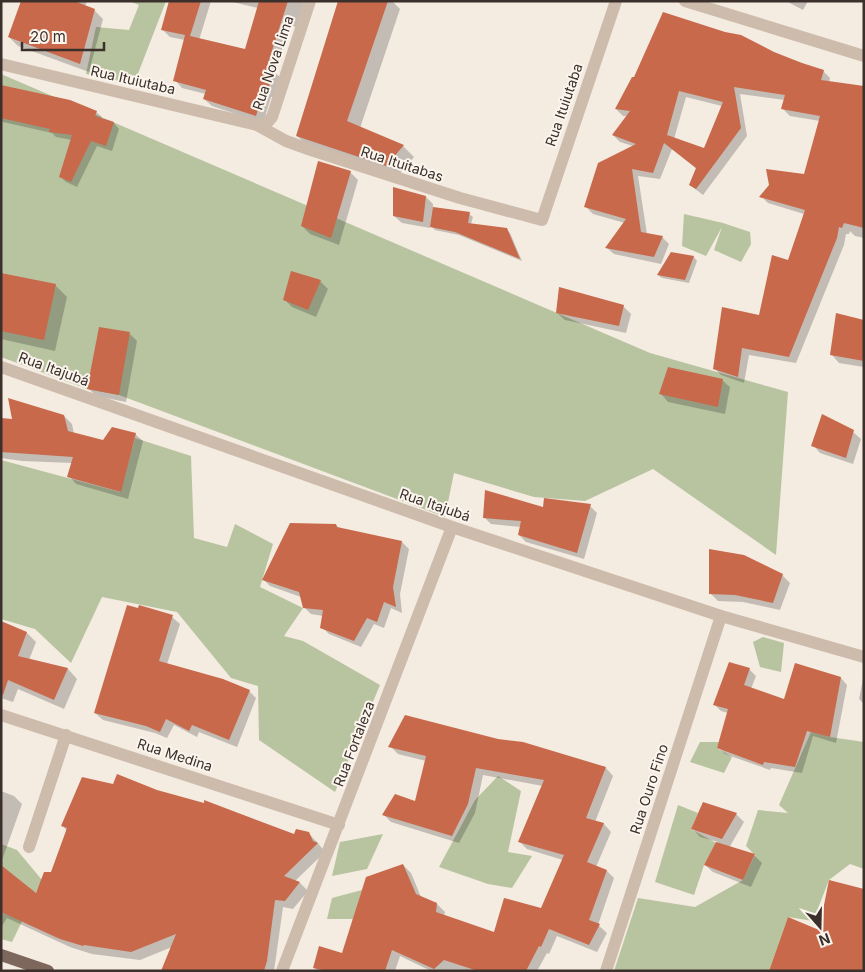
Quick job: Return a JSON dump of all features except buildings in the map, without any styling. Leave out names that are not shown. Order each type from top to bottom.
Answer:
[{"type":"main road","points":[[1,955],[48,971]]},
{"type":"street","name":"Rua Nova Lima","points":[[257,125],[266,124],[272,117],[310,1]]},
{"type":"street","name":"Rua Ituiutaba","points":[[542,220],[616,1]]},
{"type":"street","points":[[684,1],[864,56]]},
{"type":"street","name":"Rua Ituiutaba","points":[[1,64],[257,125]]},
{"type":"street","name":"Rua Ituitabas","points":[[257,125],[286,141],[311,150],[467,200],[542,220]]},
{"type":"street","name":"Rua Itajubá","points":[[1,367],[452,527],[721,616],[864,657]]},
{"type":"street","name":"Rua Fortaleza","points":[[282,971],[452,527]]},
{"type":"street","name":"Rua Ouro Fino","points":[[606,971],[721,616]]},
{"type":"street","name":"Rua Medina","points":[[1,715],[339,825]]},
{"type":"street","points":[[29,847],[66,735]]},
{"type":"green space","points":[[129,1],[166,1],[134,84],[86,74],[96,27],[129,30],[139,5]]},
{"type":"green space","points":[[1,74],[650,353],[788,392],[776,555],[653,469],[585,501],[534,497],[454,473],[445,517],[119,395],[87,389],[1,357]]},
{"type":"green space","points":[[684,214],[723,223],[750,232],[751,244],[741,262],[714,250],[722,227],[706,256],[682,246]]},
{"type":"green space","points":[[135,438],[191,456],[194,538],[227,547],[235,524],[273,544],[260,587],[303,608],[284,636],[303,641],[380,685],[335,792],[259,740],[258,686],[231,678],[177,612],[102,597],[71,663],[35,629],[1,619],[1,460],[120,492]]},
{"type":"green space","points":[[763,637],[784,643],[781,672],[760,667],[753,642]]},
{"type":"green space","points":[[811,732],[864,742],[864,869],[850,864],[829,880],[813,921],[788,917],[769,971],[614,971],[638,898],[695,907],[743,880],[755,855],[746,846],[758,810],[788,813],[779,805]]},
{"type":"green space","points":[[700,742],[719,742],[717,748],[732,757],[724,773],[690,762]]},
{"type":"green space","points":[[498,776],[521,791],[508,852],[532,856],[512,888],[488,884],[439,867],[475,800]]},
{"type":"green space","points":[[678,805],[698,813],[691,829],[716,843],[704,865],[694,895],[655,882]]},
{"type":"green space","points":[[383,834],[367,869],[332,876],[340,842]]},
{"type":"green space","points":[[1,844],[17,850],[42,880],[12,942],[1,939]]},
{"type":"green space","points":[[362,890],[353,919],[327,919],[332,898]]}]
